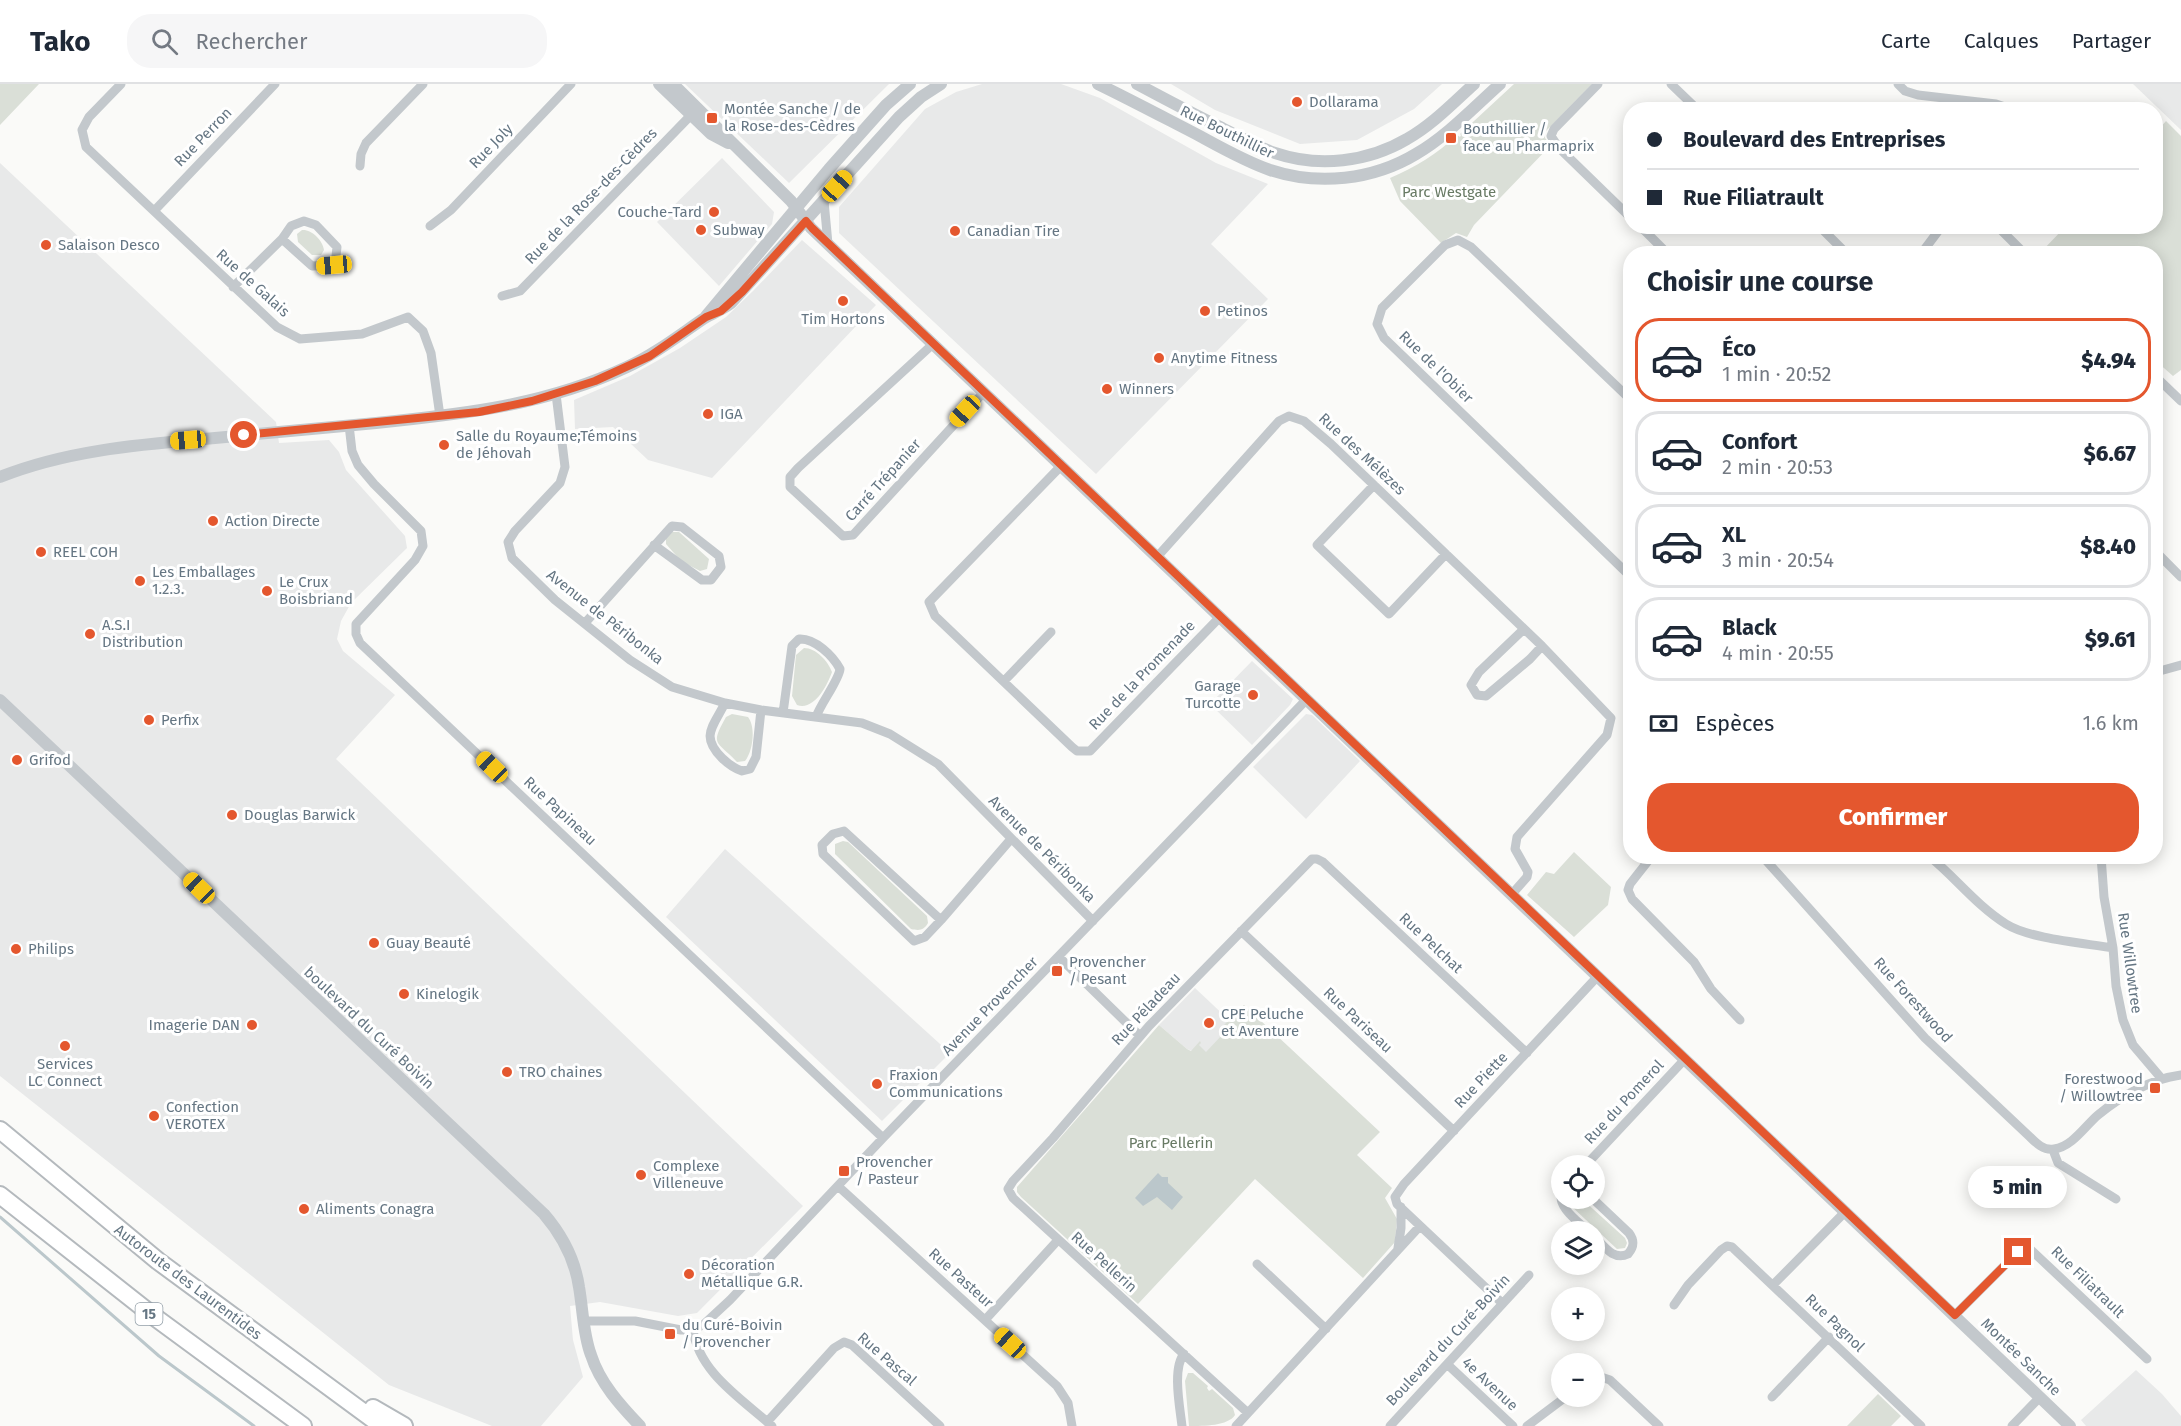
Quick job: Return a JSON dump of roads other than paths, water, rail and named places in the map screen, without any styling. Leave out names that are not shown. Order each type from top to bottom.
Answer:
[{"type":"highway","name":"Autoroute des Laurentides","points":[[0,1130],[140,1246],[382,1426]]},
{"type":"highway","name":"15","points":[[0,1195],[156,1318],[303,1426]]},
{"type":"highway","points":[[299,1366],[404,1426]]},
{"type":"street","name":"Rue de Galais","points":[[121,84],[89,117],[82,130],[86,147],[277,327],[300,339],[362,334],[408,317],[423,331],[431,353],[440,416]]},
{"type":"street","name":"Rue Perron","points":[[154,211],[275,84]]},
{"type":"street","points":[[360,166],[361,154],[366,143],[423,84]]},
{"type":"street","name":"Rue Joly","points":[[430,226],[451,210],[571,84]]},
{"type":"street","name":"Montée Sanche","points":[[659,84],[734,146],[797,208],[828,244],[2070,1426]]},
{"type":"street","name":"Montée Sanche","points":[[673,84],[694,112]]},
{"type":"street","points":[[706,317],[867,126],[910,84]]},
{"type":"street","points":[[0,477],[54,460],[101,450],[503,408],[595,381],[650,356],[706,317],[721,311],[737,297],[904,112],[941,84]]},
{"type":"street","name":"Rue Bouthillier","points":[[1098,84],[1255,164],[1284,174],[1321,178],[1365,175],[1409,158],[1438,139],[1500,84]]},
{"type":"street","name":"Rue Bouthillier","points":[[1137,84],[1270,152],[1323,162],[1366,156],[1408,139],[1474,84]]},
{"type":"street","points":[[1598,84],[1554,129],[1552,138],[1563,153],[1623,211]]},
{"type":"street","points":[[1671,84],[1690,102]]},
{"type":"street","points":[[1898,84],[1905,91],[1918,95],[1979,102]]},
{"type":"street","name":"Rue de la Rose-des-Cèdres","points":[[502,296],[520,291],[694,112]]},
{"type":"street","points":[[824,201],[828,244]]},
{"type":"street","points":[[233,287],[282,239],[291,226],[304,221],[316,225],[337,247],[334,265],[312,266],[282,239]]},
{"type":"street","points":[[1648,234],[1660,246]]},
{"type":"street","points":[[1827,234],[1839,246]]},
{"type":"street","points":[[2004,234],[2017,246]]},
{"type":"street","name":"Rue de l'Obier","points":[[1623,392],[1472,247],[1462,241],[1451,241],[1440,250],[1382,308],[1377,324],[1384,338],[1623,569]]},
{"type":"street","name":"Carré Trépanier","points":[[933,344],[798,468],[790,477],[790,487],[843,536],[853,535],[984,392]]},
{"type":"street","points":[[2163,382],[2179,394]]},
{"type":"street","name":"Avenue de Péribonka","points":[[556,394],[565,467],[560,483],[515,531],[508,542],[512,558],[555,600],[630,660],[672,687],[725,703],[761,710],[862,723],[891,734],[938,764],[1093,921]]},
{"type":"street","name":"Rue des Mélèzes","points":[[1157,557],[1280,421],[1290,416],[1304,421],[1331,444],[1542,646],[1611,718],[1607,735],[1516,837],[1515,849],[1528,872],[1527,877],[1512,894]]},
{"type":"street","name":"Rue Papineau","points":[[349,425],[352,451],[358,465],[417,526],[423,540],[416,560],[357,622],[355,631],[360,643],[883,1138]]},
{"type":"street","name":"Rue de la Promenade","points":[[1061,466],[929,602],[935,616],[1077,751],[1090,751],[1220,617]]},
{"type":"street","points":[[1374,485],[1317,546],[1389,615],[1446,554]]},
{"type":"street","points":[[585,623],[654,546],[672,526],[682,527],[719,556],[721,567],[711,580],[702,580],[654,546]]},
{"type":"street","points":[[2163,559],[2181,577]]},
{"type":"street","points":[[1524,629],[1479,672],[1471,685],[1477,694],[1486,696],[1497,688],[1542,646]]},
{"type":"street","points":[[1004,681],[1051,632]]},
{"type":"street","points":[[783,713],[792,646],[796,641],[803,639],[813,642],[840,669],[839,676],[820,704],[816,717]]},
{"type":"street","points":[[2163,670],[2181,665]]},
{"type":"street","name":"Avenue Provencher","points":[[693,1329],[703,1325],[725,1306],[883,1138],[1307,699]]},
{"type":"street","name":"boulevard du Curé Boivin","points":[[0,700],[544,1214],[558,1233],[572,1261],[579,1284],[589,1351],[599,1374],[615,1398],[640,1426]]},
{"type":"street","points":[[725,703],[709,735],[709,742],[726,762],[742,771],[750,768],[756,757],[761,710]]},
{"type":"street","points":[[941,920],[844,831],[833,834],[822,845],[823,854],[914,941],[925,937],[941,920],[1011,839]]},
{"type":"street","name":"Rue Péladeau","points":[[1008,1189],[1012,1181],[1053,1138],[1140,1036],[1305,864],[1314,859]]},
{"type":"street","name":"Rue Pelchat","points":[[1314,859],[1323,862],[1527,1053]]},
{"type":"street","points":[[1646,864],[1630,884],[1628,890],[1632,900],[1688,955],[1701,970],[1717,996],[1740,1020]]},
{"type":"street","name":"Rue Forestwood","points":[[1769,864],[1925,1038],[2030,1137],[2045,1149],[2053,1150],[2056,1159],[2062,1165],[2116,1199]]},
{"type":"street","points":[[1937,864],[1966,893],[2007,925],[2047,938],[2114,948]]},
{"type":"street","name":"Rue Willowtree","points":[[2102,864],[2104,897],[2114,948],[2116,986],[2127,1032],[2133,1045],[2161,1078]]},
{"type":"street","name":"Rue Pariseau","points":[[1241,931],[1454,1131]]},
{"type":"street","points":[[1059,957],[1140,1036]]},
{"type":"street","name":"Rue Piette","points":[[1398,1251],[1401,1207],[1395,1201],[1397,1192],[1598,976]]},
{"type":"street","name":"Rue du Pomerol","points":[[1595,1155],[1685,1059]]},
{"type":"street","points":[[2053,1150],[2067,1144],[2115,1103],[2161,1078],[2181,1075]]},
{"type":"street","name":"Rue Pasteur","points":[[839,1186],[1058,1386],[1068,1403],[1072,1426]]},
{"type":"street","name":"Rue Pellerin","points":[[1008,1189],[1013,1198],[1248,1413]]},
{"type":"street","points":[[1401,1207],[1502,1303]]},
{"type":"street","points":[[1567,1209],[1578,1221]]},
{"type":"street","points":[[1604,1209],[1632,1236],[1634,1245],[1628,1254],[1618,1256],[1605,1247]]},
{"type":"street","points":[[1773,1285],[1846,1211]]},
{"type":"street","points":[[1236,1426],[1420,1226]]},
{"type":"street","points":[[985,1320],[1058,1240]]},
{"type":"street","name":"Rue Pagnol","points":[[1674,1305],[1704,1267],[1727,1246],[1735,1249],[1921,1426]]},
{"type":"street","name":"Rue Filiatrault","points":[[1955,1315],[2018,1252],[2030,1249],[2147,1359]]},
{"type":"street","points":[[1257,1264],[1326,1329]]},
{"type":"street","name":"Boulevard du Curé-Boivin","points":[[1390,1426],[1529,1275]]},
{"type":"street","points":[[584,1321],[634,1321],[681,1330],[693,1329],[698,1351],[707,1365],[770,1424]]},
{"type":"street","points":[[1772,1397],[1828,1337]]},
{"type":"street","name":"Rue Pascal","points":[[770,1424],[834,1348],[844,1342],[852,1345],[940,1426]]},
{"type":"street","points":[[1182,1426],[1178,1366],[1184,1354]]},
{"type":"street","name":"4e Avenue","points":[[1447,1364],[1513,1426]]},
{"type":"street","points":[[1605,1378],[1610,1380],[1659,1426]]},
{"type":"street","points":[[2012,1426],[2040,1397]]},
{"type":"street","points":[[1527,1426],[1552,1407]]},
{"type":"waterway","points":[[0,1217],[159,1356],[254,1426]]},
{"type":"place","name":"Dollarama","points":[[1297,102]]},
{"type":"place","name":"Montée Sanche / de la Rose-des-Cèdres","points":[[712,118]]},
{"type":"place","name":"Bouthillier / face au Pharmaprix","points":[[1451,138]]},
{"type":"place","name":"Couche-Tard","points":[[714,212]]},
{"type":"place","name":"Subway","points":[[701,230]]},
{"type":"place","name":"Canadian Tire","points":[[955,231]]},
{"type":"place","name":"Salaison Desco","points":[[46,245]]},
{"type":"place","name":"Tim Hortons","points":[[843,301]]},
{"type":"place","name":"Petinos","points":[[1205,311]]},
{"type":"place","name":"Anytime Fitness","points":[[1159,358]]},
{"type":"place","name":"Winners","points":[[1107,389]]},
{"type":"place","name":"IGA","points":[[708,414]]},
{"type":"place","name":"Salle du Royaume;Témoins de Jéhovah","points":[[444,445]]},
{"type":"place","name":"Action Directe","points":[[213,521]]},
{"type":"place","name":"REEL COH","points":[[41,552]]},
{"type":"place","name":"Les Emballages 1.2.3.","points":[[140,581]]},
{"type":"place","name":"Le Crux Boisbriand","points":[[267,591]]},
{"type":"place","name":"A.S.I Distribution","points":[[90,634]]},
{"type":"place","name":"Garage Turcotte","points":[[1253,695]]},
{"type":"place","name":"Perfix","points":[[149,720]]},
{"type":"place","name":"Grifod","points":[[17,760]]},
{"type":"place","name":"Douglas Barwick","points":[[232,815]]},
{"type":"place","name":"Guay Beauté","points":[[374,943]]},
{"type":"place","name":"Philips","points":[[16,949]]},
{"type":"place","name":"Provencher / Pesant","points":[[1057,971]]},
{"type":"place","name":"Kinelogik","points":[[404,994]]},
{"type":"place","name":"CPE Peluche et Aventure","points":[[1209,1023]]},
{"type":"place","name":"Imagerie DAN","points":[[252,1025]]},
{"type":"place","name":"Services LC Connect","points":[[65,1046]]},
{"type":"place","name":"TRO chaines","points":[[507,1072]]},
{"type":"place","name":"Fraxion Communications","points":[[877,1084]]},
{"type":"place","name":"Forestwood / Willowtree","points":[[2155,1088]]},
{"type":"place","name":"Confection VEROTEX","points":[[154,1116]]},
{"type":"place","name":"Provencher / Pasteur","points":[[844,1171]]},
{"type":"place","name":"Complexe Villeneuve","points":[[641,1175]]},
{"type":"place","name":"Aliments Conagra","points":[[304,1209]]},
{"type":"place","name":"Décoration Métallique G.R.","points":[[689,1274]]},
{"type":"place","name":"du Curé-Boivin / Provencher","points":[[670,1334]]},
{"type":"park label","name":"Parc Westgate","points":[[1449,192]]},
{"type":"park label","name":"Parc Pellerin","points":[[1171,1143]]}]
